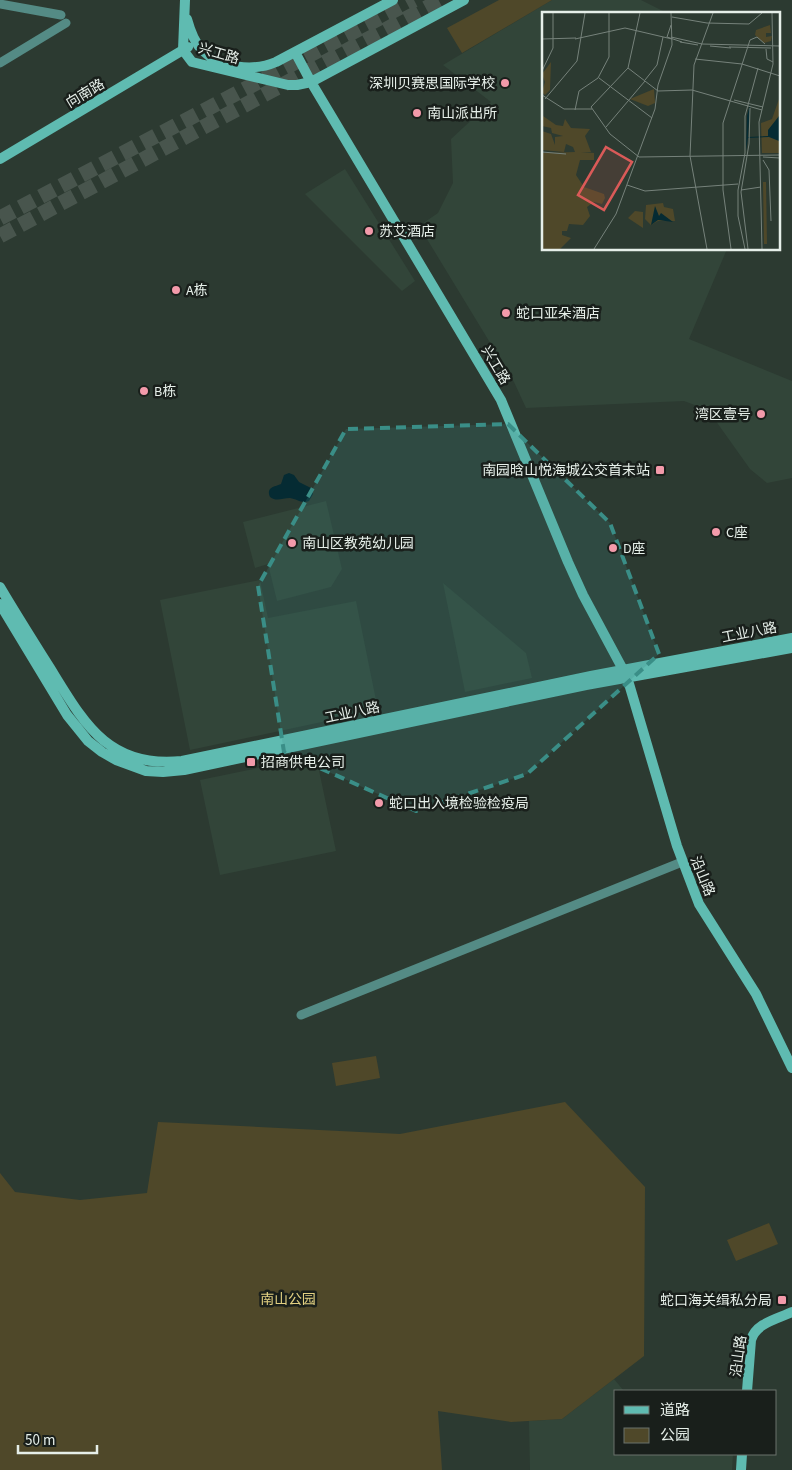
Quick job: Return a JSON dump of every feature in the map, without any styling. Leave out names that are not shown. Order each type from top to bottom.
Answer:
[{"type":"street","name":"兴工路","points":[[196,42],[203,51],[227,64],[245,68],[269,65],[393,0]]},
{"type":"street","name":"兴工路","points":[[183,50],[190,60],[197,64],[288,85],[297,85],[311,82],[464,0]]},
{"type":"street","points":[[0,4],[64,19],[0,62]]},
{"type":"street","points":[[184,5],[189,28],[196,42]]},
{"type":"street","points":[[183,50],[184,5]]},
{"type":"street","name":"向南路","points":[[0,159],[196,42]]},
{"type":"street","name":"兴工路","points":[[295,52],[311,82],[501,400],[568,562],[625,673]]},
{"type":"street","name":"工业八路","points":[[0,587],[84,723],[107,744],[120,752],[148,762],[182,761],[625,673],[792,648]]},
{"type":"street","name":"工业八路","points":[[0,604],[77,729],[102,752],[116,760],[146,771],[163,772],[184,770],[792,638]]},
{"type":"street","name":"沿山路","points":[[625,673],[682,862],[699,904],[756,994],[792,1068]]},
{"type":"street","points":[[302,1015],[682,862]]},
{"type":"street","name":"沿山路","points":[[747,1390],[751,1340],[755,1330],[792,1312]]},
{"type":"street","points":[[741,1470],[742,1455]]},
{"type":"highlighted area","points":[[508,424],[610,523],[659,654],[527,774],[416,811],[284,752],[258,586],[346,429]]},
{"type":"shaded area","points":[[552,0],[641,0],[665,12],[542,12],[542,250],[727,250],[689,339],[792,381],[792,478],[767,483],[750,469],[708,410],[684,401],[526,408],[514,382],[419,226],[438,213],[453,183],[451,139],[491,102],[443,65]]},
{"type":"shaded area","points":[[345,169],[415,281],[402,291],[305,194]]},
{"type":"shaded area","name":"南山区教苑幼儿园","points":[[326,501],[342,569],[331,587],[277,601],[268,564],[255,568],[243,522]]},
{"type":"shaded area","points":[[260,580],[268,618],[356,601],[378,710],[190,750],[160,600]]},
{"type":"shaded area","points":[[443,583],[526,653],[532,678],[465,692]]},
{"type":"shaded area","points":[[316,756],[336,851],[220,875],[200,780]]},
{"type":"shaded area","points":[[614,1379],[623,1390],[614,1390],[614,1455],[733,1455],[732,1470],[530,1470],[529,1421],[562,1419]]},
{"type":"green space","points":[[499,0],[552,0],[462,53],[447,28]]},
{"type":"green space","points":[[376,1056],[380,1078],[336,1086],[332,1063]]},
{"type":"green space","name":"南山公园","points":[[565,1102],[645,1187],[644,1356],[562,1419],[511,1422],[438,1411],[442,1470],[0,1470],[0,1173],[15,1192],[80,1200],[147,1193],[158,1122],[400,1134]]},
{"type":"green space","points":[[769,1223],[778,1244],[736,1261],[727,1240]]},
{"type":"water","points":[[289,473],[294,475],[299,482],[311,488],[313,494],[309,501],[302,502],[290,498],[277,500],[270,497],[270,489],[281,484],[284,475]]},
{"type":"tunnel","points":[[0,218],[414,0]]},
{"type":"tunnel","points":[[0,236],[441,0]]},
{"type":"place","name":"深圳贝赛思国际学校","points":[[505,83]]},
{"type":"place","name":"南山派出所","points":[[417,113]]},
{"type":"place","name":"苏艾酒店","points":[[369,231]]},
{"type":"place","name":"A栋","points":[[176,290]]},
{"type":"place","name":"蛇口亚朵酒店","points":[[506,313]]},
{"type":"place","name":"B栋","points":[[144,391]]},
{"type":"place","name":"湾区壹号","points":[[761,414]]},
{"type":"place","name":"南园晗山悦海城公交首末站","points":[[660,470]]},
{"type":"place","name":"C座","points":[[716,532]]},
{"type":"place","name":"南山区教苑幼儿园","points":[[292,543]]},
{"type":"place","name":"D座","points":[[613,548]]},
{"type":"place","name":"招商供电公司","points":[[251,762]]},
{"type":"place","name":"蛇口出入境检验检疫局","points":[[379,803]]},
{"type":"place","name":"蛇口海关缉私分局","points":[[782,1300]]}]
